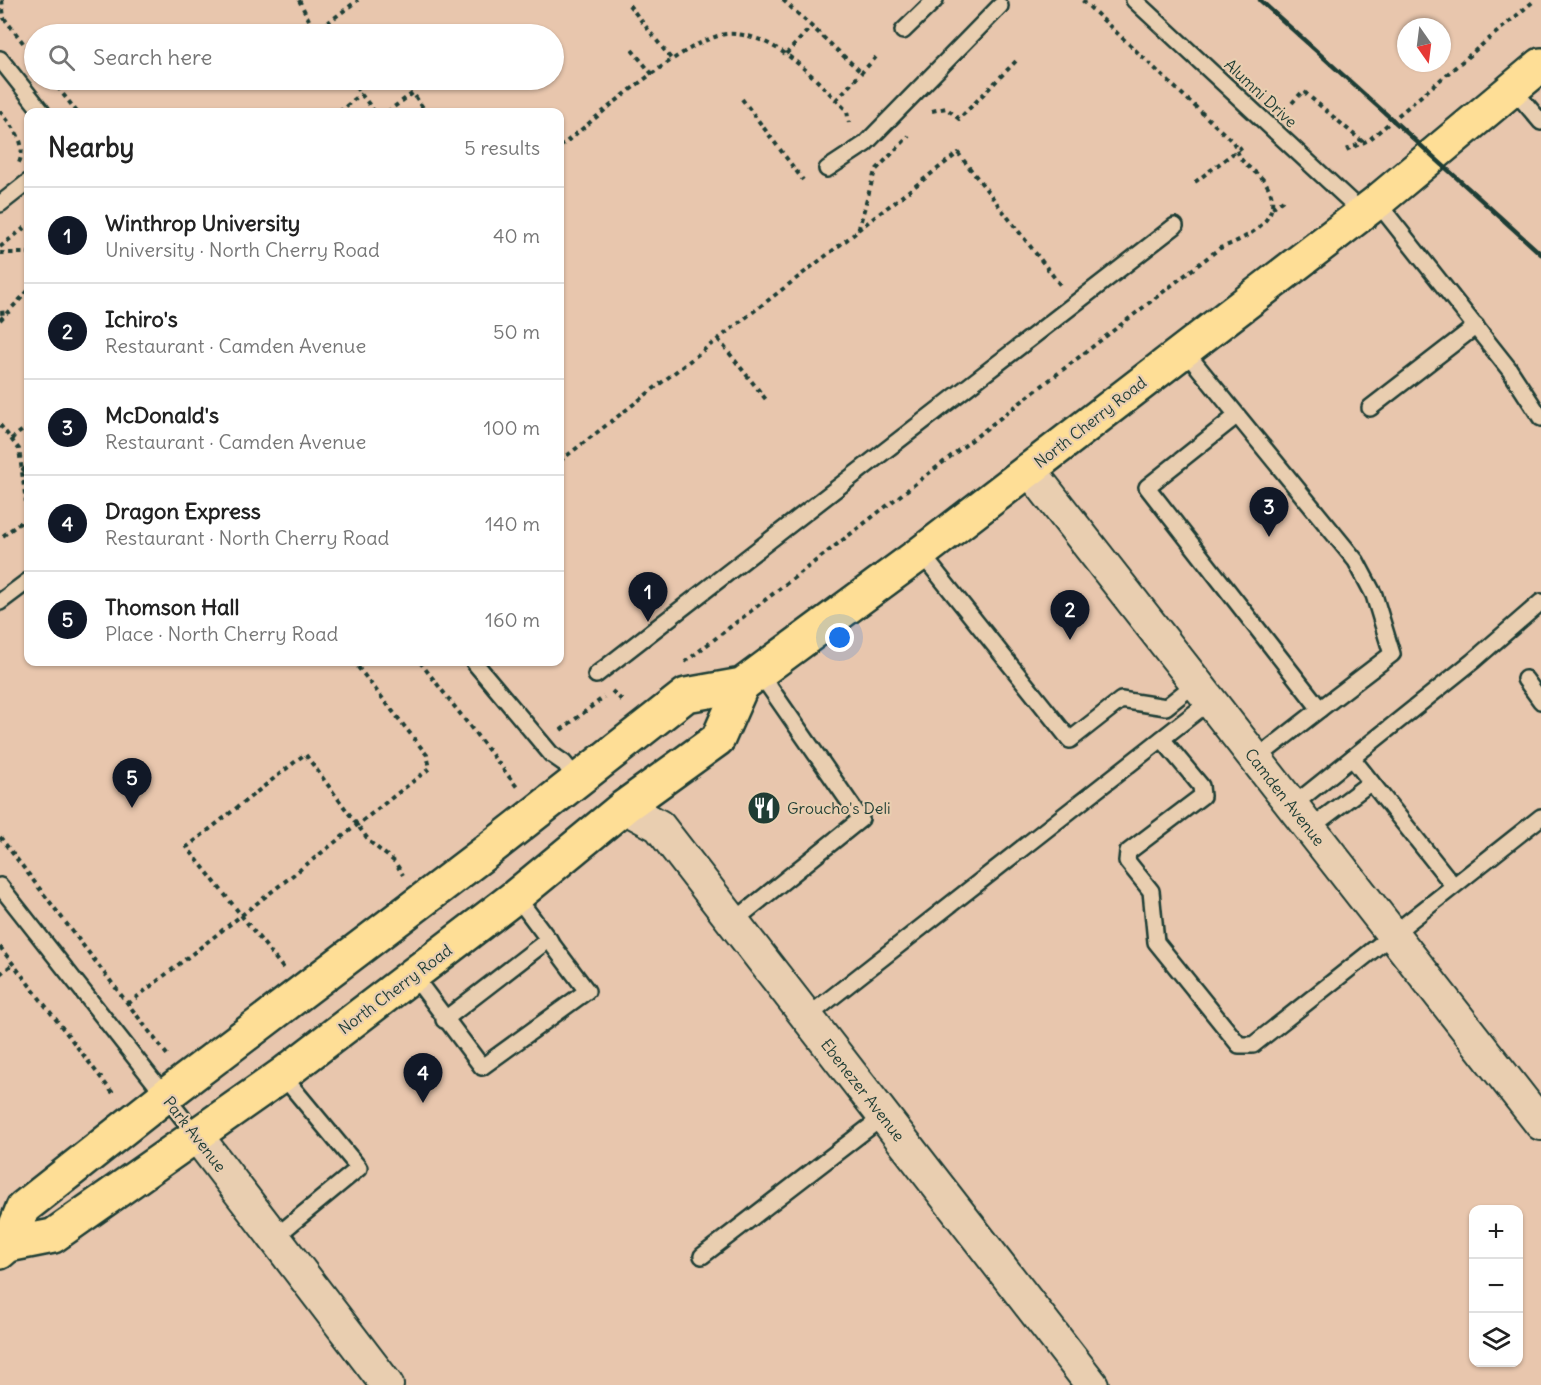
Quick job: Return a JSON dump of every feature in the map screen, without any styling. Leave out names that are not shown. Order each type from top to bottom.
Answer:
[{"type":"main road","name":"North Cherry Road","points":[[4,1248],[23,1208],[165,1096],[686,695],[751,678],[921,553],[1435,156],[1541,65]]},
{"type":"main road","name":"North Cherry Road","points":[[4,1248],[53,1236],[282,1075],[516,896],[624,807],[718,739],[751,678]]},
{"type":"street","name":"Camden Avenue","points":[[1029,469],[1541,1124]]},
{"type":"street","name":"Ebenezer Avenue","points":[[624,807],[659,826],[1092,1385]]},
{"type":"street","name":"Park Avenue","points":[[196,1135],[387,1385]]},
{"type":"lane","points":[[903,31],[935,0]]},
{"type":"lane","name":"Alumni Drive","points":[[1134,0],[1370,207],[1476,326],[1509,369],[1541,418]]},
{"type":"lane","points":[[827,169],[865,144],[1000,6]]},
{"type":"lane","points":[[0,59],[24,89]]},
{"type":"lane","points":[[1513,89],[1541,122]]},
{"type":"lane","points":[[25,90],[39,108]]},
{"type":"lane","points":[[0,204],[24,185]]},
{"type":"lane","points":[[596,675],[1175,226]]},
{"type":"lane","points":[[1370,408],[1476,326]]},
{"type":"lane","points":[[1184,350],[1235,417],[1356,561],[1374,595],[1392,654],[1256,759]]},
{"type":"lane","points":[[1235,417],[1147,487],[1320,709]]},
{"type":"lane","points":[[921,553],[1070,740],[1121,700],[1166,707],[1203,692]]},
{"type":"lane","points":[[0,602],[24,584]]},
{"type":"lane","points":[[1301,817],[1352,759],[1541,602]]},
{"type":"lane","points":[[477,666],[551,754],[564,763],[578,780]]},
{"type":"lane","points":[[734,921],[861,819],[751,678]]},
{"type":"lane","points":[[1526,679],[1541,701]]},
{"type":"lane","points":[[807,1017],[1162,739],[1203,692]]},
{"type":"lane","points":[[1162,739],[1201,786],[1202,796],[1128,852],[1127,861],[1151,891],[1156,942],[1239,1045],[1253,1045],[1541,817]]},
{"type":"lane","points":[[1352,759],[1453,885]]},
{"type":"lane","points":[[1301,817],[1371,782]]},
{"type":"lane","name":"Park Avenue","points":[[1,889],[196,1135]]},
{"type":"lane","points":[[413,975],[444,1020],[482,1067],[587,991],[516,896]]},
{"type":"lane","points":[[444,1020],[549,939]]},
{"type":"lane","points":[[274,1238],[359,1168],[282,1075]]},
{"type":"lane","points":[[702,1256],[884,1116]]},
{"type":"path","points":[[2,0],[4,18],[24,44]]},
{"type":"path","points":[[299,0],[310,24]]},
{"type":"path","points":[[328,24],[358,0]]},
{"type":"path","points":[[783,0],[862,73]]},
{"type":"path","points":[[1346,150],[1364,143],[1535,0]]},
{"type":"path","points":[[629,5],[672,60]]},
{"type":"path","points":[[786,54],[812,26]]},
{"type":"path","points":[[564,144],[691,47],[726,34],[744,35],[766,42],[786,54],[847,111],[849,123]]},
{"type":"path","points":[[632,50],[653,75]]},
{"type":"path","points":[[836,100],[878,55]]},
{"type":"path","points":[[926,117],[933,109],[943,107],[959,119],[1018,58]]},
{"type":"path","points":[[60,90],[74,108]]},
{"type":"path","points":[[358,90],[372,108]]},
{"type":"path","points":[[1292,103],[1303,91],[1364,143]]},
{"type":"path","points":[[392,108],[413,93],[423,108]]},
{"type":"path","points":[[344,108],[361,94]]},
{"type":"path","points":[[742,99],[803,180]]},
{"type":"path","points":[[0,111],[20,137],[22,155],[18,165]]},
{"type":"path","points":[[858,231],[875,171],[912,132]]},
{"type":"path","points":[[1195,182],[1243,146]]},
{"type":"path","points":[[564,458],[958,153],[1075,304]]},
{"type":"path","points":[[867,177],[870,185]]},
{"type":"path","points":[[1272,209],[1286,198]]},
{"type":"path","points":[[0,247],[24,228]]},
{"type":"path","points":[[0,252],[24,253]]},
{"type":"path","points":[[0,320],[11,312],[24,296]]},
{"type":"path","points":[[0,313],[11,312]]},
{"type":"path","points":[[718,339],[768,402]]},
{"type":"path","points":[[0,425],[19,449],[24,486]]},
{"type":"path","points":[[11,439],[24,429]]},
{"type":"path","points":[[0,538],[24,520]]},
{"type":"path","points":[[128,1004],[426,773],[431,763],[357,666]]},
{"type":"path","points":[[423,666],[520,792]]},
{"type":"path","points":[[561,730],[614,690],[627,707]]},
{"type":"path","points":[[554,721],[567,736]]},
{"type":"path","points":[[286,973],[187,847],[305,754],[370,842],[394,862],[407,880]]},
{"type":"path","points":[[0,837],[171,1060],[176,1059]]},
{"type":"path","points":[[0,947],[119,1102]]},
{"type":"path","points":[[0,974],[13,964]]},
{"type":"railway","points":[[1260,0],[1541,254]]},
{"type":"place","name":"McDonald's","points":[[1269,537]]},
{"type":"place","name":"Winthrop University","points":[[648,622]]},
{"type":"place","name":"Ichiro's","points":[[1070,640]]},
{"type":"place","name":"Thomson Hall","points":[[132,808]]},
{"type":"place","name":"Groucho's Deli","points":[[764,808]]},
{"type":"place","name":"Dragon Express","points":[[423,1103]]}]
